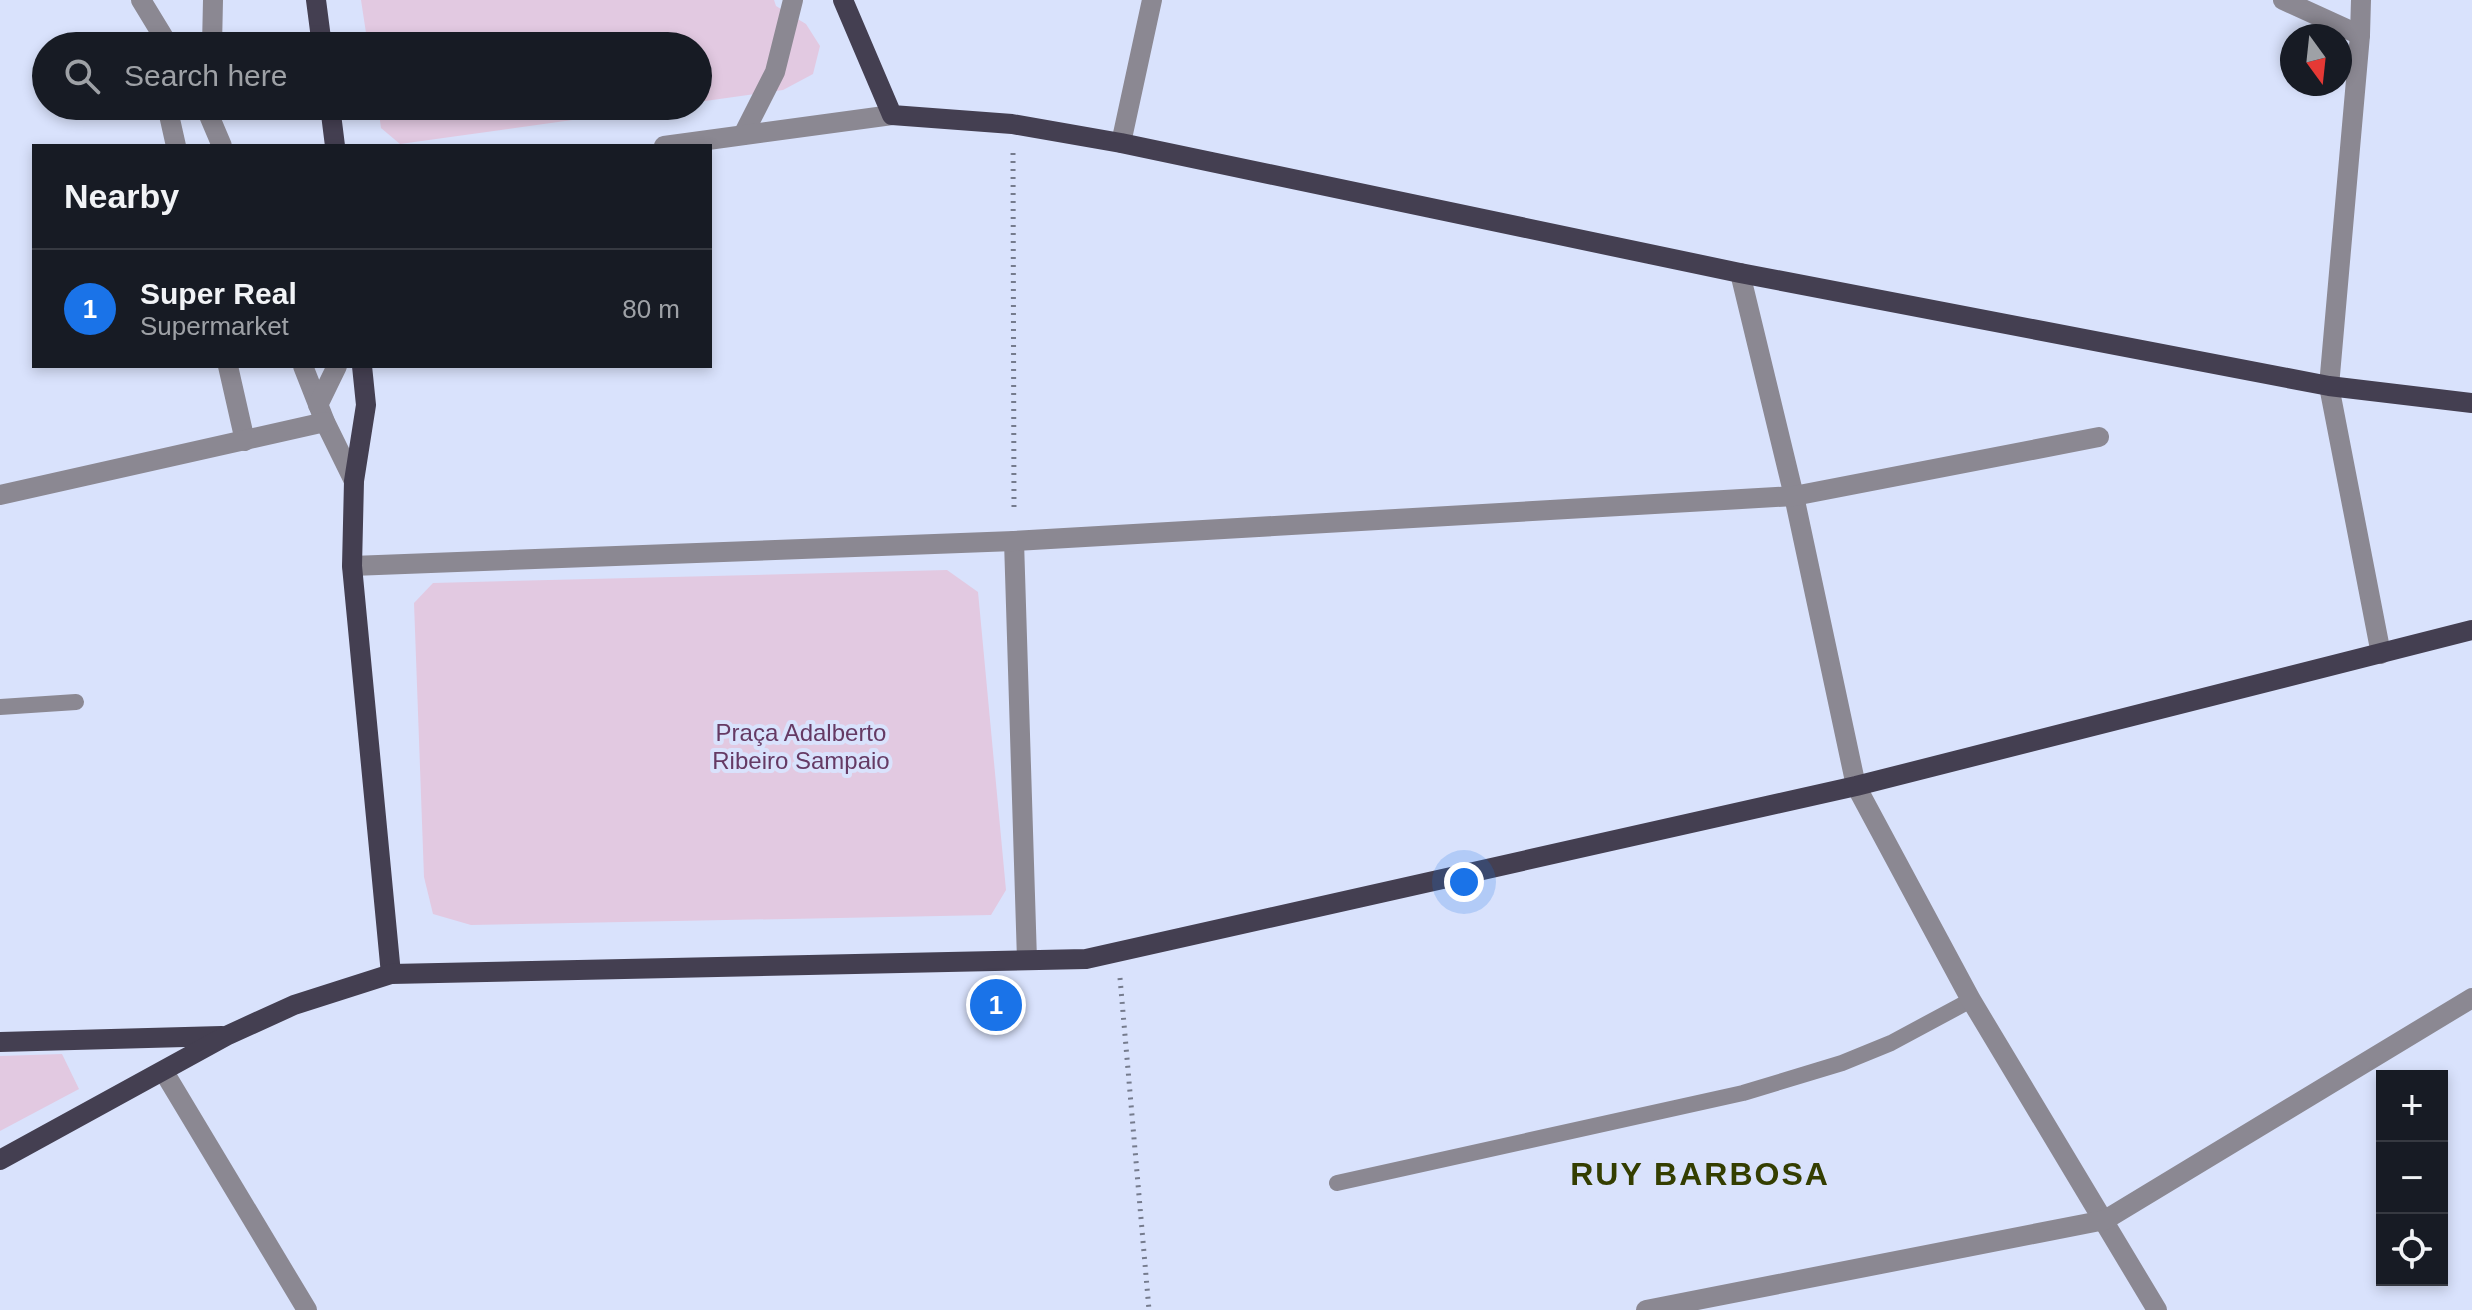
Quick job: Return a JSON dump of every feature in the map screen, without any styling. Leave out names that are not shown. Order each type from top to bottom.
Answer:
[{"type":"main road","points":[[316,0],[320,32]]},
{"type":"main road","points":[[843,0],[892,115],[1012,124],[1121,143],[1740,273],[2329,386],[2472,403]]},
{"type":"main road","points":[[332,120],[335,144]]},
{"type":"main road","points":[[362,368],[366,405],[354,481],[352,566],[391,974]]},
{"type":"main road","points":[[0,1160],[226,1036],[294,1005],[391,974],[1086,959],[1856,786],[2472,630]]},
{"type":"main road","points":[[0,1042],[226,1036]]},
{"type":"street","points":[[212,32],[213,0]]},
{"type":"street","points":[[743,135],[775,72],[793,0]]},
{"type":"street","points":[[1121,143],[1152,0]]},
{"type":"street","points":[[2283,0],[2360,35]]},
{"type":"street","points":[[2361,0],[2329,386],[2381,654]]},
{"type":"street","points":[[148,1],[151,32]]},
{"type":"street","points":[[148,1],[162,32]]},
{"type":"street","points":[[678,144],[892,115]]},
{"type":"street","points":[[170,120],[176,144]]},
{"type":"street","points":[[213,120],[221,144]]},
{"type":"street","points":[[1740,273],[1794,496],[1856,786],[1971,1000],[2157,1310]]},
{"type":"street","points":[[228,368],[245,441]]},
{"type":"street","points":[[304,368],[354,481]]},
{"type":"street","points":[[322,413],[336,368]]},
{"type":"street","points":[[0,495],[245,441],[322,413]]},
{"type":"street","points":[[352,566],[1014,541],[1794,496],[2099,437]]},
{"type":"street","points":[[1014,541],[1027,960]]},
{"type":"street","points":[[1646,1310],[2105,1220],[2472,998]]},
{"type":"street","points":[[164,1072],[307,1310]]},
{"type":"lane","points":[[0,707],[76,702]]},
{"type":"lane","points":[[1337,1183],[1743,1093],[1842,1063],[1891,1043],[1971,1000]]},
{"type":"path","points":[[1012,124],[1014,541]]},
{"type":"path","points":[[1118,953],[1149,1310]]},
{"type":"green space","points":[[361,0],[774,0],[776,6],[806,24],[820,46],[813,74],[783,90],[712,100],[712,32],[366,32]]},
{"type":"green space","points":[[380,120],[572,120],[400,144],[381,128]]},
{"type":"green space","name":"Praça Adalberto Ribeiro Sampaio","points":[[947,570],[978,592],[1006,890],[991,915],[471,925],[433,914],[424,877],[414,603],[433,583]]},
{"type":"green space","points":[[62,1054],[79,1089],[0,1131],[0,1056]]},
{"type":"place","name":"Super Real","points":[[996,1005]]},
{"type":"district","name":"RUY BARBOSA","points":[[1700,1174]]}]
